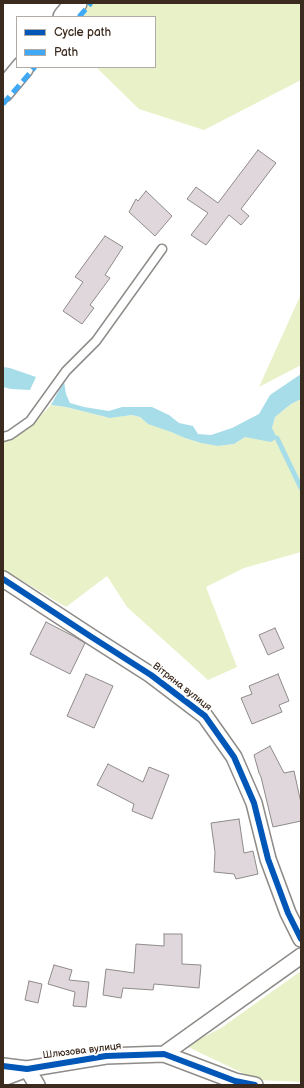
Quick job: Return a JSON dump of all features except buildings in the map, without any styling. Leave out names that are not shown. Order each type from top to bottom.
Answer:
[{"type":"main road","points":[[65,16],[76,3]]},
{"type":"main road","points":[[4,85],[22,68]]},
{"type":"street","name":"Вітряна вулиця","points":[[3,580],[151,675],[205,716],[234,757],[254,803],[268,859],[288,913],[301,939]]},
{"type":"street","points":[[164,1054],[301,956]]},
{"type":"street","name":"Шлюзова вулиця","points":[[3,1066],[27,1068],[106,1056],[164,1054],[235,1081],[255,1085]]},
{"type":"street","points":[[3,1078],[27,1068],[37,1085]]},
{"type":"lane","points":[[3,437],[10,435],[30,421],[66,370],[96,341],[162,249]]},
{"type":"green space","points":[[59,3],[301,3],[301,80],[204,130],[139,109],[97,68],[156,68],[156,16],[70,16]]},
{"type":"green space","points":[[301,294],[301,365],[259,387]]},
{"type":"green space","points":[[301,399],[301,552],[244,568],[206,587],[237,667],[208,680],[127,607],[107,576],[66,607],[3,569],[3,440],[29,428],[51,405],[66,407],[110,418],[132,415],[140,417],[149,424],[185,438],[201,443],[219,446],[234,444],[245,437],[272,428],[275,417],[291,404]]},
{"type":"green space","points":[[301,971],[301,1082],[257,1080],[186,1046],[221,1028]]},
{"type":"water","points":[[3,367],[36,377],[30,390],[3,387]]},
{"type":"water","points":[[301,374],[301,399],[291,404],[275,417],[272,428],[277,438],[271,442],[245,437],[234,444],[218,446],[185,438],[148,424],[140,417],[132,415],[110,418],[66,407],[51,405],[64,381],[66,394],[70,403],[109,411],[122,407],[152,407],[169,415],[179,423],[193,426],[198,434],[211,435],[232,428],[259,414],[270,395]]},
{"type":"waterway","points":[[277,438],[301,488]]},
{"type":"marked path","points":[[80,16],[91,3]]},
{"type":"marked path","points":[[3,104],[34,68]]},
{"type":"cycle path","points":[[3,579],[151,675],[205,716],[234,757],[254,803],[268,859],[288,913],[301,939]]},
{"type":"cycle path","points":[[3,1066],[27,1069],[106,1056],[164,1054],[235,1081],[255,1085]]}]
